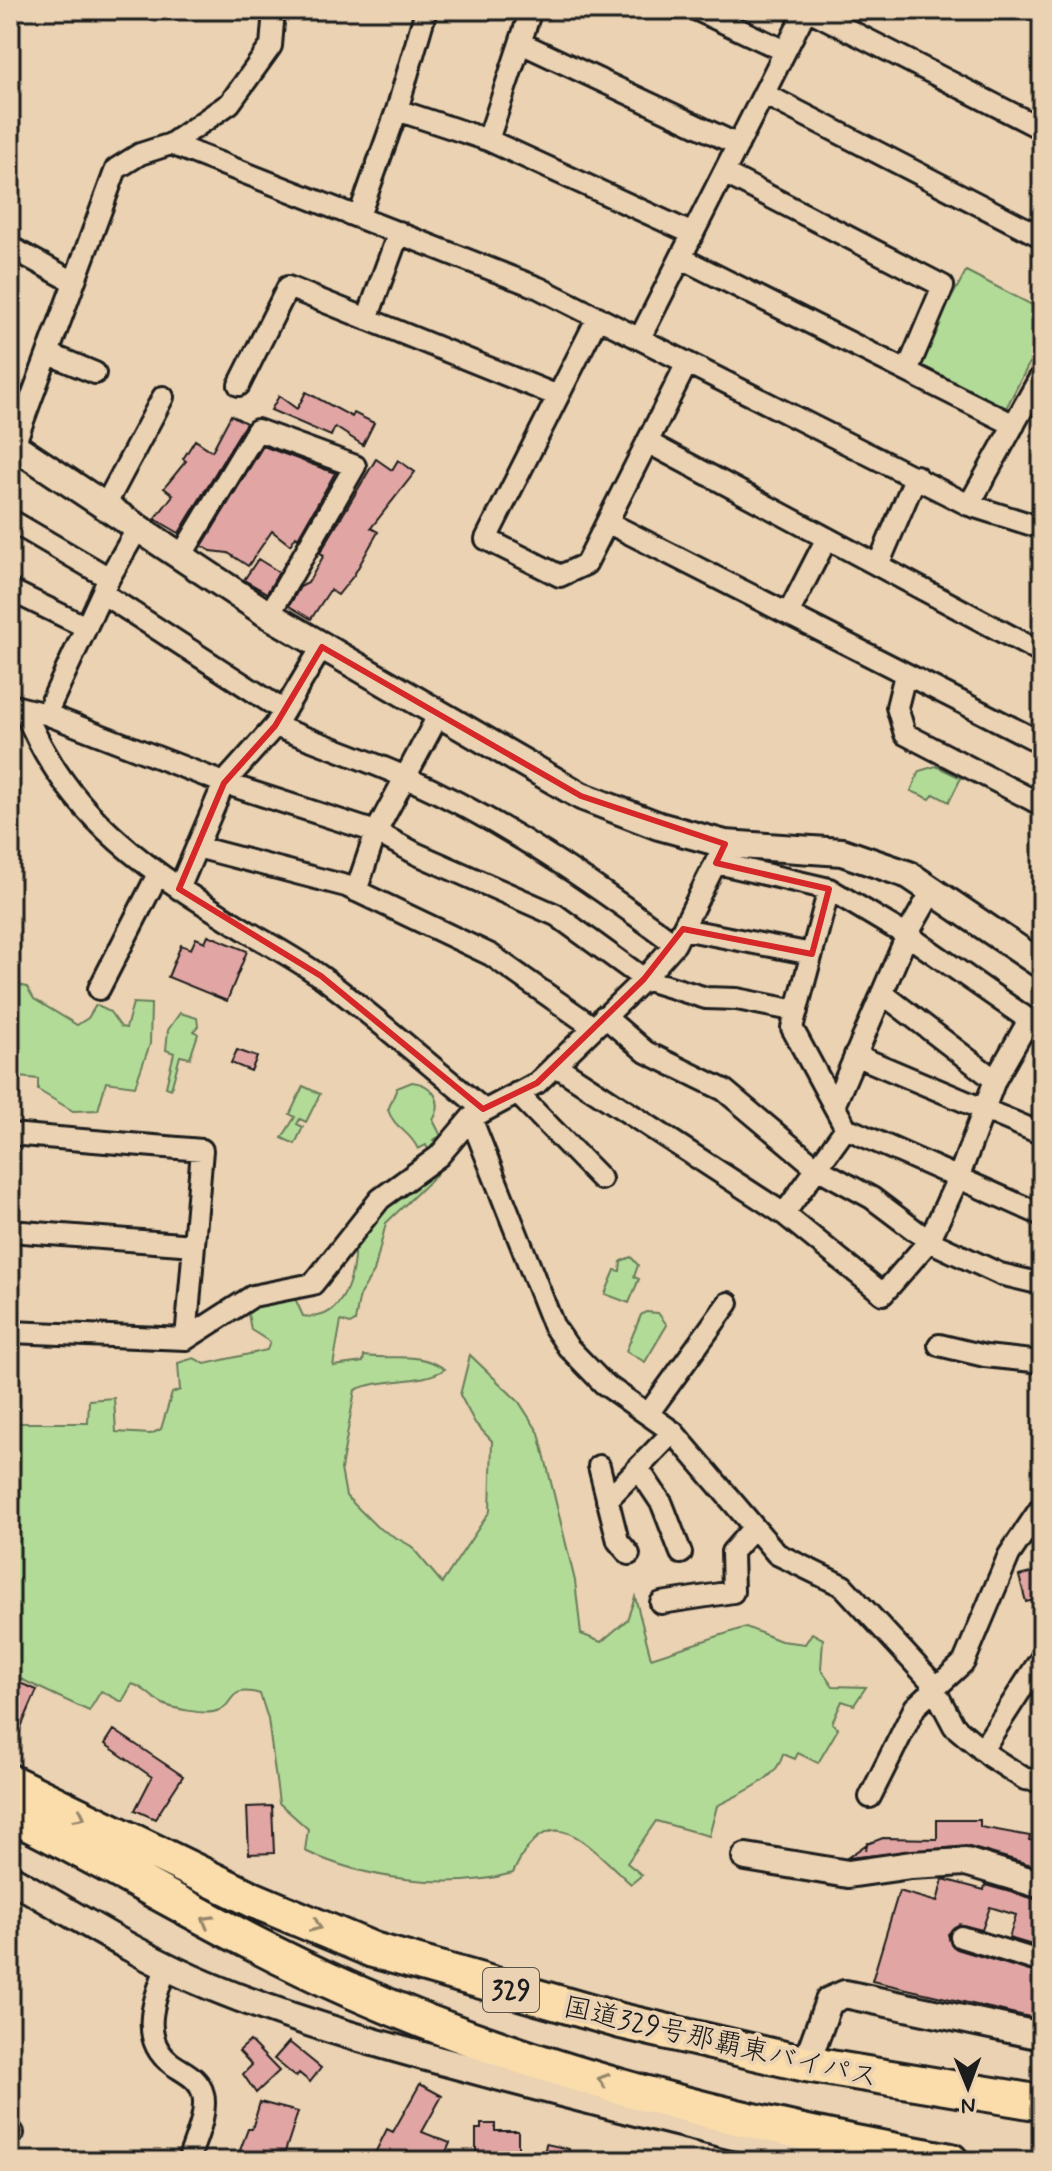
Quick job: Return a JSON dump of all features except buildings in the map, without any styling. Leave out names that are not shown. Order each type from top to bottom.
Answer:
[{"type":"highway","name":"国道329号那覇東バイパス","points":[[10,1782],[254,1900],[373,1950],[621,2021],[806,2064],[1042,2103]]},
{"type":"highway","name":"329","points":[[10,1814],[109,1864],[226,1931],[348,1989],[485,2043],[776,2128],[951,2161]]},
{"type":"street","points":[[274,10],[271,46],[230,103],[171,144],[140,154],[116,169],[12,448],[106,504],[269,615],[581,796],[721,853],[829,889],[907,935],[1036,1023],[995,1080],[959,1176],[929,1241],[883,1294],[784,1214],[555,1065]]},
{"type":"street","points":[[359,216],[397,110],[426,10]]},
{"type":"street","points":[[488,140],[531,10]]},
{"type":"street","points":[[697,10],[785,51]]},
{"type":"street","points":[[640,338],[808,10],[1042,129]]},
{"type":"street","points":[[521,43],[738,145]]},
{"type":"street","points":[[764,94],[1042,237]]},
{"type":"street","points":[[397,110],[488,140],[693,234]]},
{"type":"street","points":[[171,144],[539,288],[969,505],[1042,528]]},
{"type":"street","points":[[724,173],[943,286],[907,371]]},
{"type":"street","points":[[367,319],[399,232]]},
{"type":"street","points":[[10,247],[74,282]]},
{"type":"street","points":[[681,258],[1014,425]]},
{"type":"street","points":[[239,385],[288,287],[558,396]]},
{"type":"street","points":[[598,317],[486,539],[560,576],[586,564],[687,363]]},
{"type":"street","points":[[49,354],[95,373]]},
{"type":"street","points":[[969,505],[1042,374]]},
{"type":"street","points":[[106,504],[163,397]]},
{"type":"street","points":[[181,556],[257,430],[355,466],[269,615]]},
{"type":"street","points":[[647,442],[1042,653]]},
{"type":"street","points":[[878,565],[916,476]]},
{"type":"street","points":[[10,520],[105,586],[279,718],[405,777],[515,834],[679,936],[812,954]]},
{"type":"street","points":[[607,522],[1042,743]]},
{"type":"street","points":[[46,714],[105,586],[139,526]]},
{"type":"street","points":[[788,614],[827,538]]},
{"type":"street","points":[[10,590],[86,627]]},
{"type":"street","points":[[179,889],[224,783],[279,718],[322,647]]},
{"type":"street","points":[[905,675],[897,707],[905,734],[1042,805]]},
{"type":"street","points":[[18,708],[46,714],[224,783],[376,832],[417,854],[556,915],[644,979],[706,998],[737,999],[797,1011]]},
{"type":"street","points":[[18,708],[73,798],[158,874],[321,976],[477,1114],[553,1325],[568,1347],[603,1383],[673,1432],[777,1554],[843,1586],[929,1679],[954,1726],[982,1750],[1025,1779],[1042,1781]]},
{"type":"street","points":[[356,891],[376,832],[439,714]]},
{"type":"street","points":[[197,847],[356,891],[491,955],[646,1052],[724,1090],[817,1168],[872,1198],[929,1241],[1000,1274],[1042,1284]]},
{"type":"street","points":[[721,853],[842,852],[909,875],[1042,965]]},
{"type":"street","points":[[10,1332],[186,1339],[253,1296],[313,1284],[380,1199],[439,1156],[477,1114],[537,1083],[644,979],[679,936],[721,853]]},
{"type":"street","points":[[99,989],[158,874]]},
{"type":"street","points":[[829,889],[792,1028],[846,1128],[1042,1215]]},
{"type":"street","points":[[834,1106],[907,935],[932,891]]},
{"type":"street","points":[[882,993],[995,1080]]},
{"type":"street","points":[[855,1055],[983,1112],[1042,1134]]},
{"type":"street","points":[[517,1093],[601,1179]]},
{"type":"street","points":[[784,1214],[846,1128]]},
{"type":"street","points":[[10,1134],[202,1150],[186,1339]]},
{"type":"street","points":[[10,1231],[194,1245]]},
{"type":"street","points":[[648,1414],[728,1303]]},
{"type":"street","points":[[939,1345],[985,1356],[1042,1362]]},
{"type":"street","points":[[607,1500],[673,1432]]},
{"type":"street","points":[[599,1466],[618,1541],[629,1554]]},
{"type":"street","points":[[638,1468],[662,1504],[681,1553]]},
{"type":"street","points":[[870,1797],[915,1707],[964,1662],[1009,1555],[1042,1506]]},
{"type":"street","points":[[661,1603],[733,1592],[732,1552],[754,1527]]},
{"type":"street","points":[[982,1750],[1042,1657]]},
{"type":"street","points":[[746,1857],[848,1874],[911,1865],[966,1862],[1042,1885]]},
{"type":"street","points":[[10,1878],[167,1966],[271,2010],[420,2055],[685,2127],[842,2161]]},
{"type":"street","points":[[961,1937],[1042,1962]]},
{"type":"street","points":[[167,1966],[151,2018],[153,2037],[160,2052],[198,2082],[204,2096],[188,2161]]},
{"type":"street","points":[[806,2064],[829,2001],[845,1994],[1042,2036]]},
{"type":"highlighted area","points":[[322,647],[581,796],[725,844],[716,863],[829,889],[812,954],[683,929],[644,979],[537,1083],[483,1109],[321,976],[179,889],[224,783],[275,726]]},
{"type":"green space","points":[[966,271],[1042,310],[1042,339],[1004,412],[915,366]]},
{"type":"green space","points":[[936,766],[961,778],[949,802],[934,794],[930,799],[911,791],[919,771]]},
{"type":"green space","points":[[10,982],[27,987],[34,999],[77,1025],[88,1018],[96,1005],[110,1012],[121,1027],[126,1028],[133,1003],[151,1004],[150,1044],[135,1086],[106,1082],[98,1110],[73,1111],[38,1090],[38,1079],[10,1076]]},
{"type":"green space","points":[[180,1013],[197,1018],[198,1026],[194,1031],[198,1034],[190,1058],[180,1056],[171,1089],[166,1087],[174,1053],[166,1050],[168,1030]]},
{"type":"green space","points":[[412,1082],[431,1090],[437,1100],[433,1120],[441,1136],[433,1140],[439,1148],[431,1156],[426,1145],[418,1149],[388,1110],[397,1088]]},
{"type":"green space","points":[[303,1086],[320,1094],[306,1122],[300,1119],[297,1124],[303,1127],[295,1144],[282,1138],[295,1117],[290,1114]]},
{"type":"green space","points":[[439,1164],[436,1175],[386,1223],[374,1272],[360,1294],[355,1321],[350,1324],[341,1321],[333,1366],[363,1362],[364,1356],[415,1358],[445,1369],[425,1377],[378,1383],[355,1390],[341,1469],[346,1496],[377,1527],[411,1546],[442,1583],[490,1511],[492,1441],[475,1423],[460,1395],[470,1355],[519,1402],[539,1433],[575,1581],[581,1634],[601,1642],[627,1620],[635,1597],[651,1658],[746,1627],[781,1641],[805,1644],[812,1633],[823,1639],[821,1669],[833,1686],[866,1687],[854,1705],[842,1701],[832,1723],[838,1729],[818,1763],[798,1753],[795,1759],[783,1754],[766,1779],[717,1806],[709,1836],[656,1821],[627,1863],[642,1875],[631,1884],[584,1842],[555,1831],[541,1835],[527,1849],[513,1873],[488,1878],[462,1881],[407,1879],[328,1861],[305,1851],[308,1829],[279,1803],[268,1719],[260,1694],[241,1692],[235,1694],[221,1710],[202,1712],[163,1704],[132,1684],[122,1702],[101,1691],[89,1711],[10,1674],[10,1423],[88,1423],[89,1400],[114,1398],[116,1432],[151,1434],[161,1429],[172,1393],[180,1390],[178,1363],[194,1358],[205,1364],[267,1350],[270,1342],[251,1330],[247,1308],[293,1294],[303,1316],[328,1312],[344,1294],[349,1282],[354,1244],[385,1207]]},
{"type":"green space","points":[[631,1257],[638,1265],[634,1277],[639,1279],[629,1303],[605,1294],[615,1270],[620,1271],[621,1261]]},
{"type":"green space","points":[[658,1313],[667,1325],[645,1362],[626,1351],[641,1315]]}]
